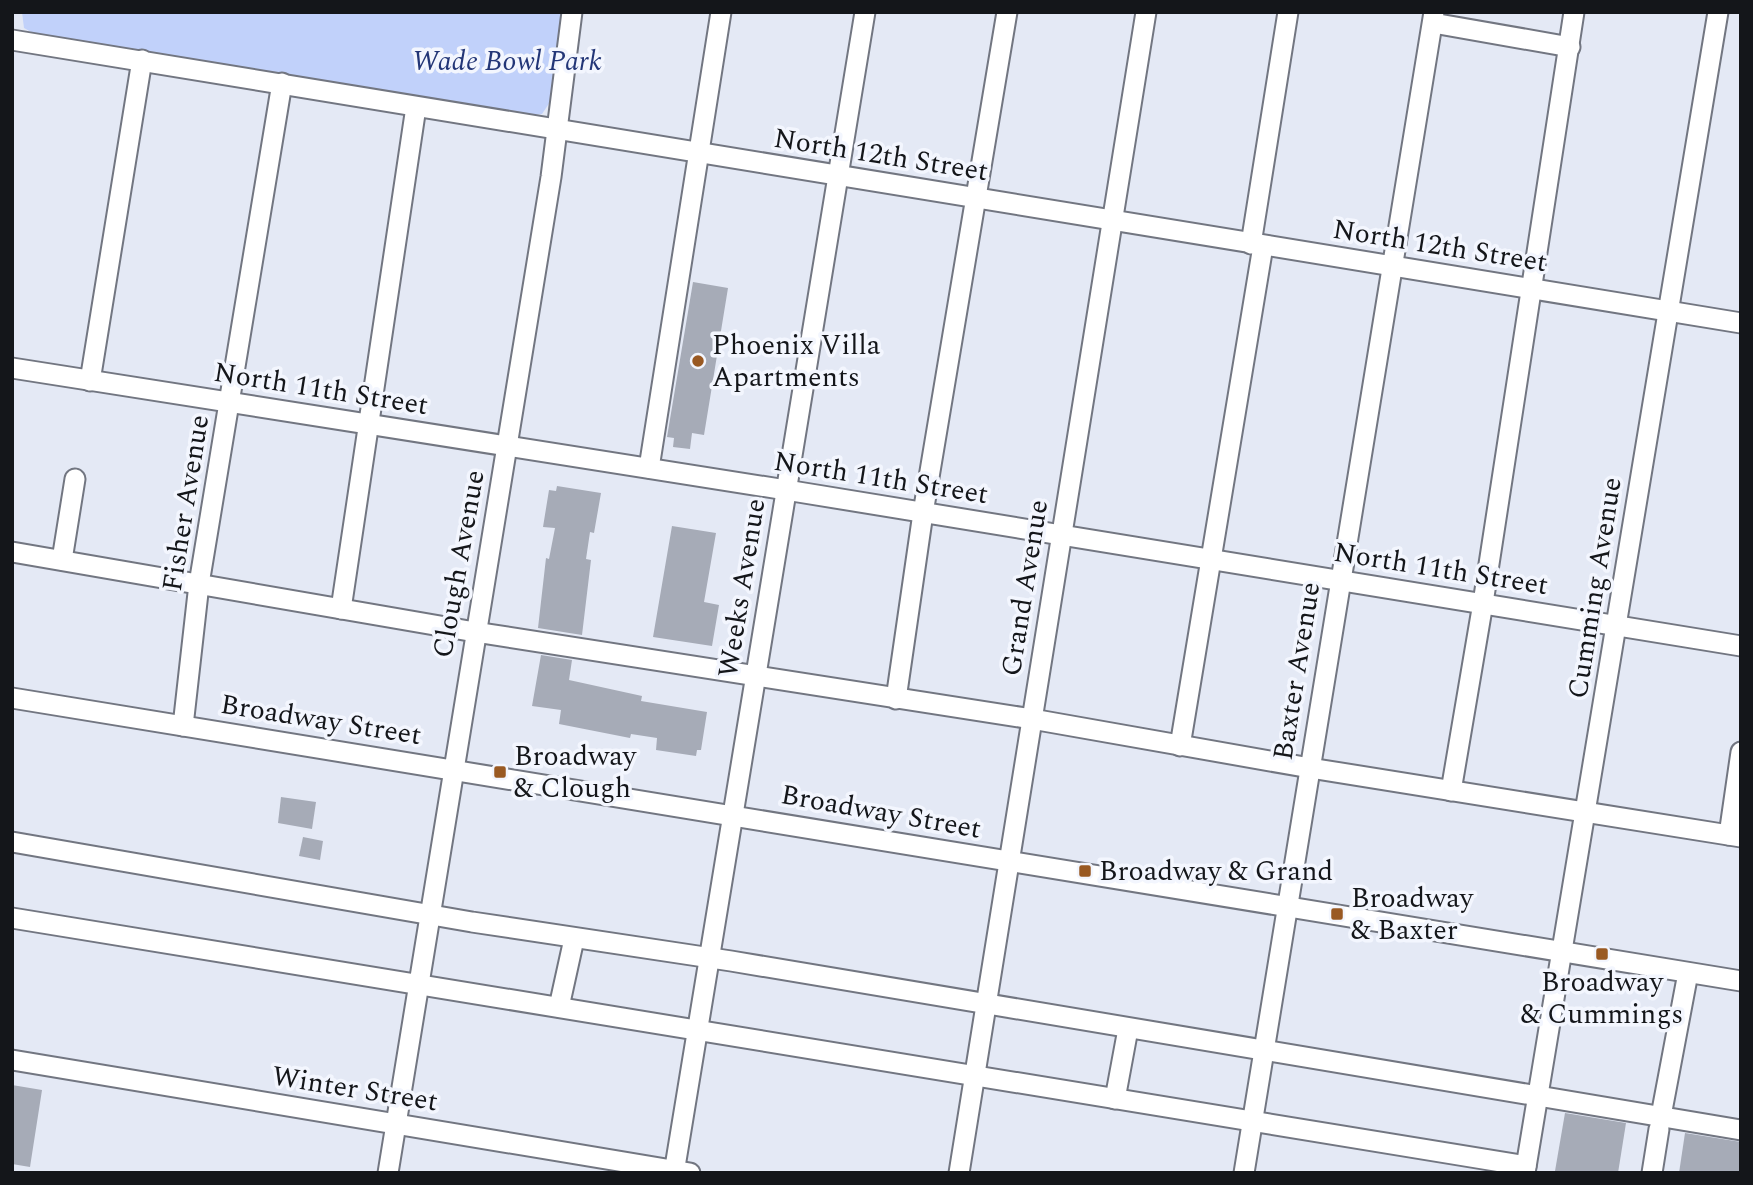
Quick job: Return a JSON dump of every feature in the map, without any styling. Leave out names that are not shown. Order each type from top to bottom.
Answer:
[{"type":"street","name":"Clough Avenue","points":[[388,1173],[551,177],[572,12]]},
{"type":"street","points":[[649,468],[721,12]]},
{"type":"street","name":"Weeks Avenue","points":[[680,1172],[698,1031],[865,12]]},
{"type":"street","points":[[896,699],[923,513],[1007,12]]},
{"type":"street","name":"Grand Avenue","points":[[959,1173],[1146,12]]},
{"type":"street","points":[[1180,746],[1211,561],[1289,12]]},
{"type":"street","points":[[1451,791],[1483,603],[1574,12]]},
{"type":"street","name":"Cumming Avenue","points":[[1526,1169],[1718,12]]},
{"type":"street","points":[[1434,18],[1570,47]]},
{"type":"street","name":"Baxter Avenue","points":[[1244,1173],[1434,18]]},
{"type":"street","name":"North 12th Street","points":[[12,40],[976,200],[1741,323]]},
{"type":"street","points":[[90,381],[142,60]]},
{"type":"street","name":"Fisher Avenue","points":[[183,726],[199,584],[282,83]]},
{"type":"street","points":[[341,609],[416,107]]},
{"type":"street","name":"North 11th Street","points":[[12,368],[786,490],[1741,646]]},
{"type":"street","points":[[62,560],[75,479]]},
{"type":"street","points":[[12,552],[475,632],[1032,719],[1310,768],[1735,836],[1741,752]]},
{"type":"street","name":"Broadway Street","points":[[12,698],[1741,981]]},
{"type":"street","points":[[12,842],[574,939],[710,958],[1538,1095],[1660,1122],[1741,1130]]},
{"type":"street","points":[[12,918],[1252,1121],[1526,1169]]},
{"type":"street","points":[[559,1007],[574,939]]},
{"type":"street","points":[[1652,1173],[1688,973]]},
{"type":"street","points":[[1115,1099],[1128,1028]]},
{"type":"street","name":"Winter Street","points":[[12,1060],[680,1172]]},
{"type":"green space","name":"Wade Bowl Park","points":[[22,12],[565,12],[550,102],[542,114],[533,115],[33,33],[24,28]]},
{"type":"building","name":"Phoenix Villa Apartments","points":[[693,282],[728,288],[704,435],[692,433],[690,449],[673,447],[674,438],[667,437]]},
{"type":"building","points":[[557,486],[601,493],[586,559],[591,560],[582,635],[538,628],[546,558],[549,559],[555,528],[543,527],[549,490],[556,491]]},
{"type":"building","points":[[672,526],[716,533],[704,602],[719,605],[712,646],[653,637]]},
{"type":"building","points":[[541,655],[572,660],[569,680],[642,696],[641,701],[707,712],[701,750],[697,750],[696,756],[656,750],[657,738],[631,734],[630,738],[559,724],[561,710],[532,706]]},
{"type":"building","points":[[281,797],[316,802],[312,829],[278,823]]},
{"type":"building","points":[[303,837],[323,841],[320,860],[299,856]]},
{"type":"building","points":[[12,1085],[42,1090],[30,1167],[12,1164]]},
{"type":"building","points":[[1565,1113],[1626,1123],[1618,1173],[1555,1171]]},
{"type":"building","points":[[1685,1133],[1741,1142],[1741,1173],[1679,1173]]},
{"type":"place","name":"Phoenix Villa Apartments","points":[[698,361]]},
{"type":"place","name":"Broadway & Clough","points":[[500,772]]},
{"type":"place","name":"Broadway & Grand","points":[[1085,871]]},
{"type":"place","name":"Broadway & Baxter","points":[[1337,914]]},
{"type":"place","name":"Broadway & Cummings","points":[[1602,954]]}]
